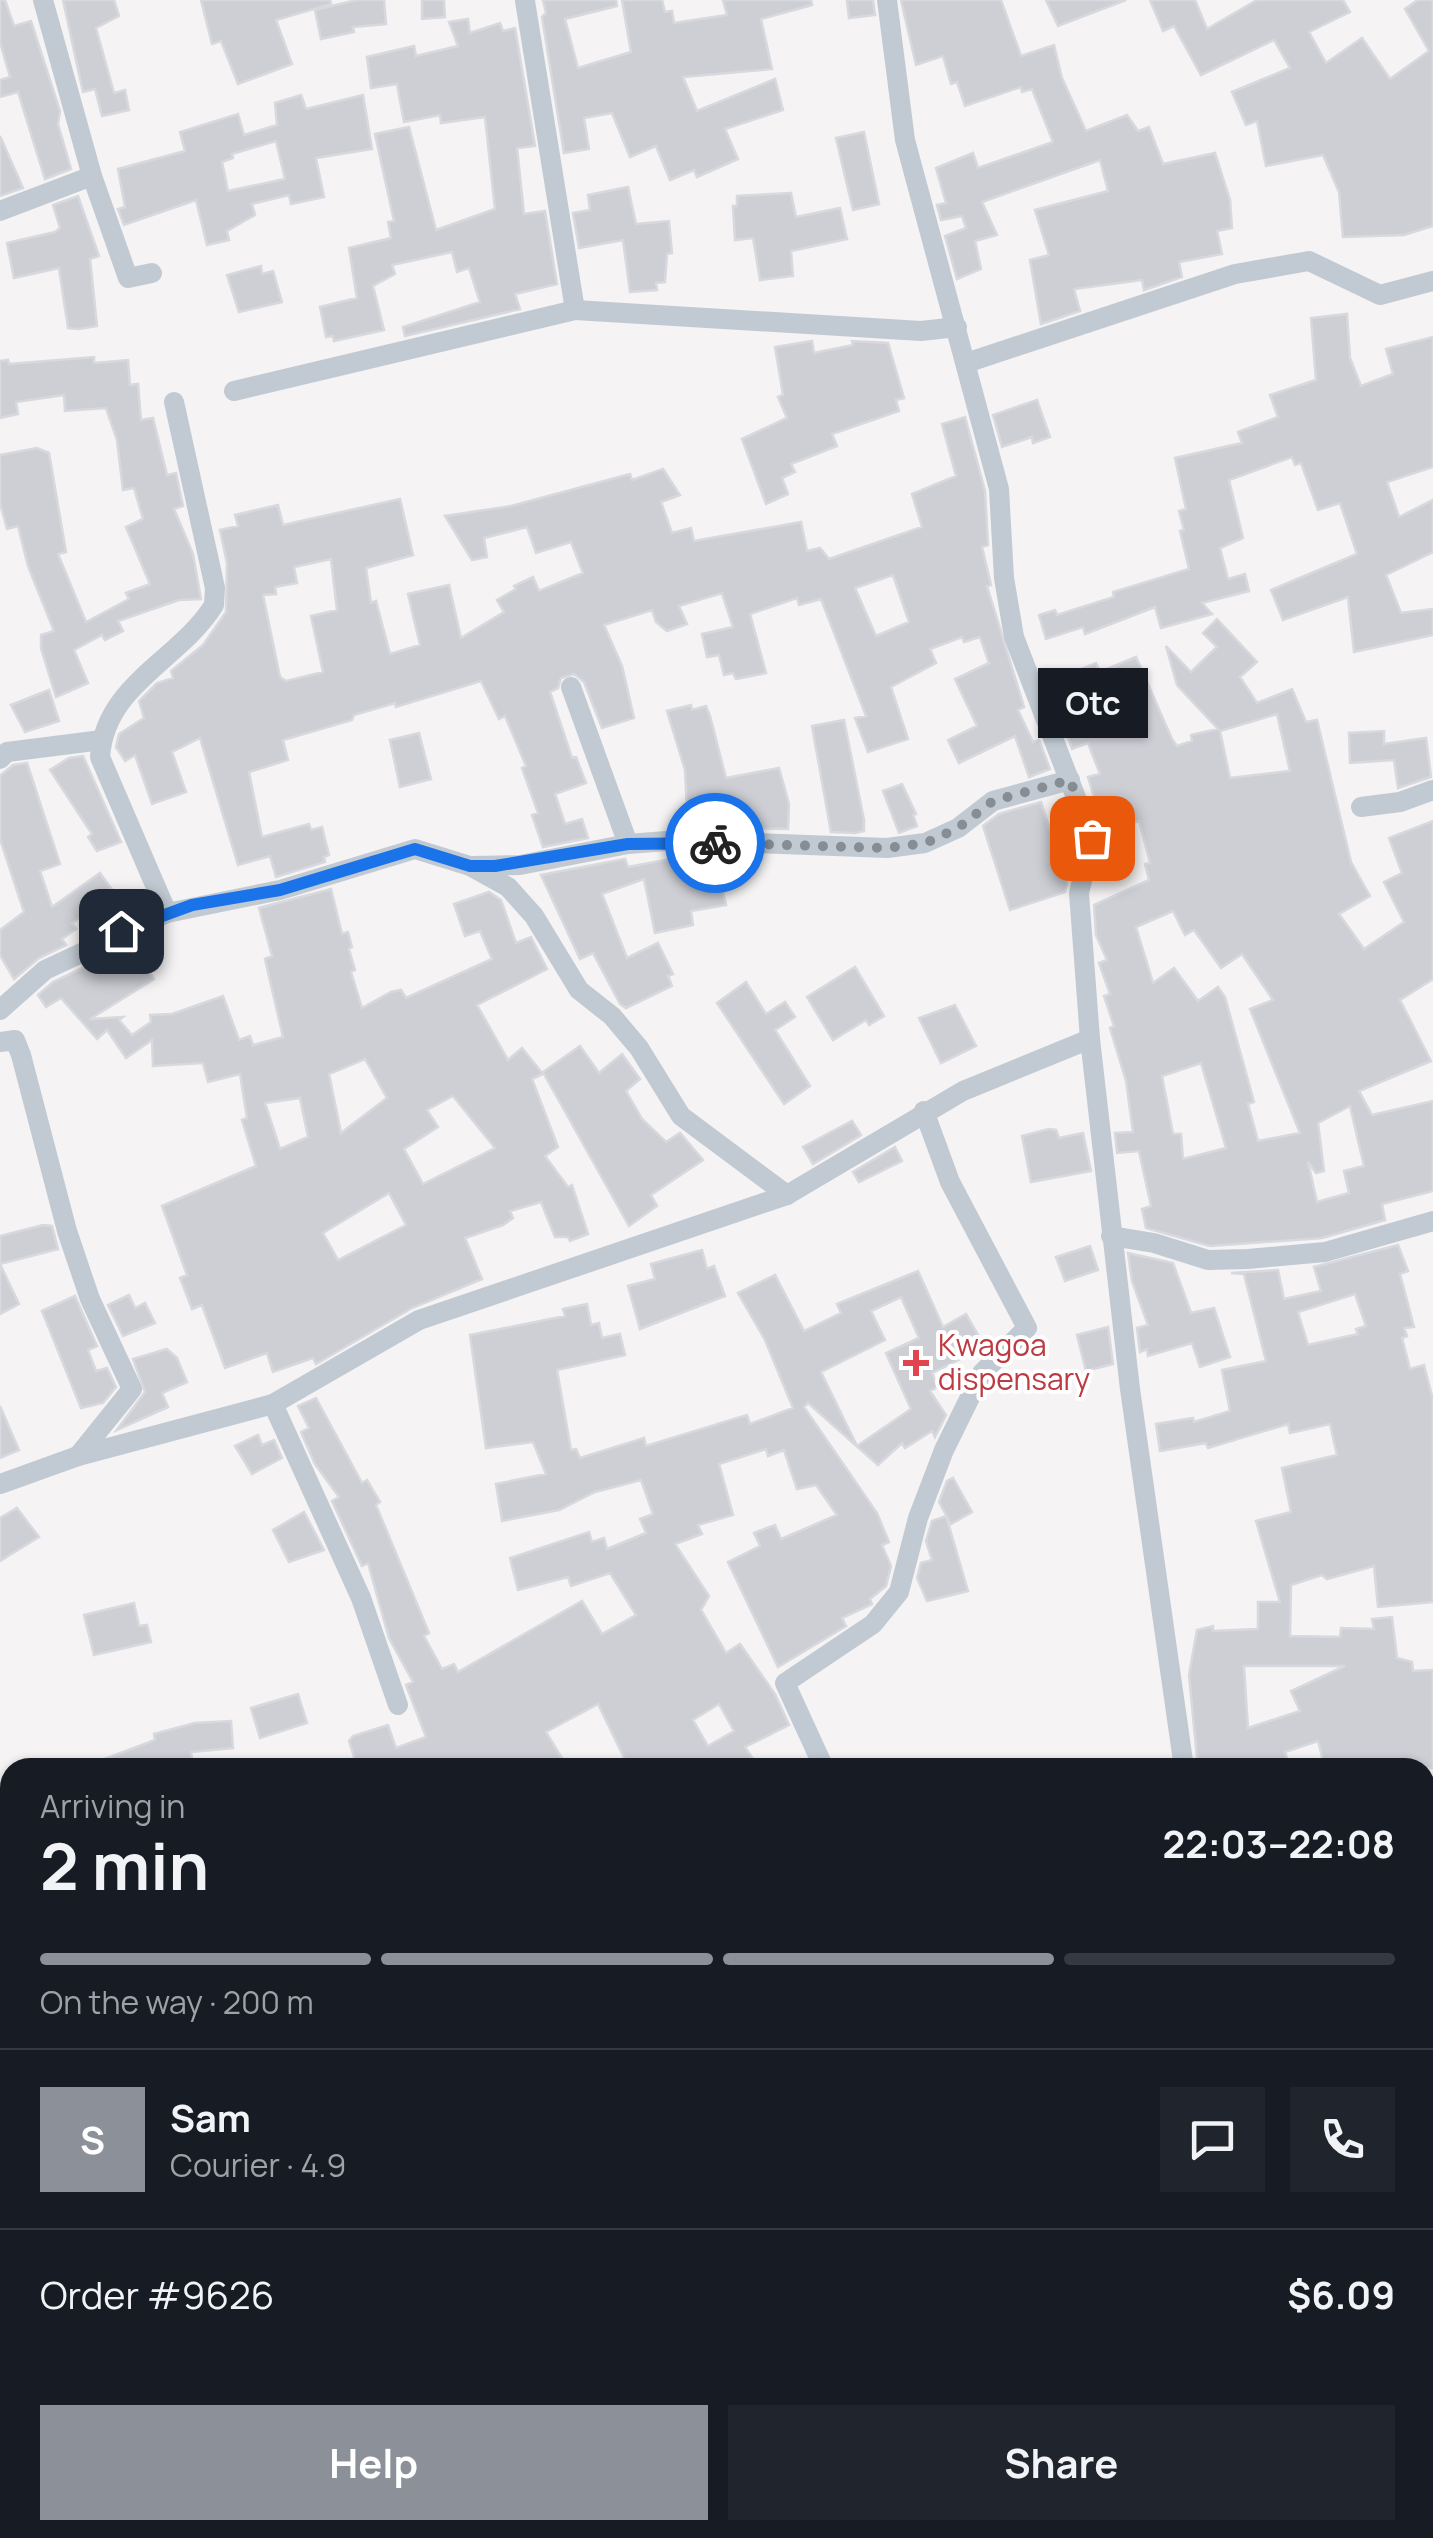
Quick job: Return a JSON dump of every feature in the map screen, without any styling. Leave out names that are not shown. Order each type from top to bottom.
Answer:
[{"type":"street","points":[[43,0],[92,176],[128,278],[152,272]]},
{"type":"street","points":[[888,0],[905,140],[998,489],[1004,578],[1014,637],[1092,838],[1078,893],[1090,1039],[1111,1236],[1183,1758]]},
{"type":"street","points":[[526,1],[576,310]]},
{"type":"street","points":[[0,211],[92,176]]},
{"type":"street","points":[[966,363],[1236,274],[1309,261],[1380,295],[1433,282]]},
{"type":"street","points":[[234,391],[576,310],[921,331],[957,327]]},
{"type":"street","points":[[168,912],[100,757],[102,740],[122,698],[214,605],[214,588],[174,402]]},
{"type":"street","points":[[570,687],[628,844]]},
{"type":"street","points":[[0,759],[7,752],[102,740]]},
{"type":"street","points":[[470,866],[520,865],[628,844],[679,840],[887,848],[926,843],[958,828],[993,801],[1070,780]]},
{"type":"street","points":[[1361,806],[1400,802],[1433,790]]},
{"type":"street","points":[[0,1010],[45,970],[168,912],[280,890],[415,849],[470,866],[508,887],[534,916],[579,990],[612,1016],[639,1048],[681,1116],[787,1195]]},
{"type":"street","points":[[0,1484],[78,1456],[273,1404],[418,1320],[787,1195],[924,1111],[1090,1039]]},
{"type":"street","points":[[0,1042],[15,1040],[22,1055],[79,1266],[132,1389],[78,1456]]},
{"type":"street","points":[[819,1758],[785,1683],[873,1624],[899,1592],[918,1518],[944,1450],[982,1373],[1027,1328],[950,1182],[924,1111]]},
{"type":"street","points":[[1111,1236],[1154,1242],[1208,1260],[1248,1260],[1325,1252],[1433,1220]]},
{"type":"street","points":[[273,1404],[361,1598],[398,1705]]},
{"type":"building","points":[[0,0],[5,0],[14,26],[31,21],[60,111],[58,124],[71,169],[45,179],[18,92],[0,97],[0,80],[10,77],[0,42]]},
{"type":"building","points":[[63,0],[114,0],[119,16],[96,28],[114,93],[125,90],[129,110],[102,116],[95,89],[83,92]]},
{"type":"building","points":[[201,0],[330,0],[331,4],[276,20],[292,64],[238,84],[221,41],[212,44]]},
{"type":"building","points":[[357,0],[384,0],[386,24],[353,27],[354,32],[321,39],[315,10]]},
{"type":"building","points":[[422,0],[444,0],[445,17],[422,19]]},
{"type":"building","points":[[543,0],[616,0],[617,6],[565,19],[578,68],[631,52],[622,0],[662,0],[665,12],[672,11],[674,23],[727,15],[723,0],[811,0],[812,5],[761,19],[772,69],[683,77],[697,111],[775,79],[783,110],[725,129],[738,159],[697,177],[694,170],[670,180],[656,146],[630,157],[612,113],[584,118],[589,149],[564,153],[542,17],[546,13]]},
{"type":"building","points":[[847,0],[873,0],[875,15],[849,18]]},
{"type":"building","points":[[901,0],[1001,0],[1021,56],[1054,45],[1062,78],[1086,131],[1127,115],[1138,131],[1149,127],[1163,164],[1215,153],[1230,200],[1232,228],[1217,231],[1222,254],[1179,262],[1182,277],[1144,290],[1142,280],[1074,289],[1080,311],[1041,324],[1030,260],[1049,255],[1035,210],[1108,191],[1100,160],[982,202],[997,235],[975,241],[981,269],[957,279],[945,236],[966,228],[962,216],[941,220],[937,205],[946,203],[936,168],[973,153],[978,168],[1053,142],[1032,89],[1022,92],[1021,87],[965,106],[957,82],[951,84],[943,56],[916,65]]},
{"type":"building","points":[[1046,0],[1126,0],[1058,26]]},
{"type":"building","points":[[1150,0],[1195,0],[1207,29],[1257,0],[1343,0],[1350,12],[1309,32],[1326,63],[1362,38],[1390,79],[1429,51],[1405,9],[1418,0],[1433,0],[1433,226],[1404,235],[1343,237],[1339,192],[1323,155],[1266,166],[1257,121],[1246,125],[1232,92],[1290,68],[1274,40],[1201,75],[1174,26],[1163,31]]},
{"type":"building","points":[[468,19],[470,33],[500,23],[503,31],[515,28],[535,146],[517,148],[524,214],[545,211],[557,284],[515,294],[520,309],[405,336],[403,327],[480,302],[469,268],[457,272],[452,252],[392,265],[395,274],[373,286],[384,330],[334,341],[333,336],[326,337],[320,307],[357,298],[349,248],[391,238],[388,222],[394,221],[375,134],[409,127],[436,230],[495,209],[485,117],[441,123],[440,115],[404,122],[397,84],[371,88],[367,57],[414,46],[416,56],[458,46],[449,22]]},
{"type":"building","points":[[301,95],[306,109],[363,95],[372,149],[316,158],[324,197],[291,204],[289,195],[252,204],[255,215],[227,231],[229,240],[207,245],[196,200],[124,225],[118,209],[125,207],[118,169],[185,151],[180,132],[238,114],[244,135],[277,125],[275,103]],"holes":[[[276,141],[285,179],[228,191],[222,162],[233,158],[232,154]]]},
{"type":"building","points":[[864,132],[879,204],[853,210],[836,138]]},
{"type":"building","points":[[0,136],[23,188],[0,196]]},
{"type":"building","points":[[628,187],[636,224],[669,221],[672,253],[667,254],[665,282],[656,283],[657,290],[630,292],[623,240],[579,248],[573,213],[590,210],[588,195]]},
{"type":"building","points":[[791,193],[796,217],[840,208],[847,239],[791,251],[793,276],[760,280],[753,238],[735,240],[733,206],[737,206],[737,196]]},
{"type":"building","points":[[78,196],[99,256],[90,259],[97,326],[79,329],[68,328],[59,268],[14,278],[7,243],[55,232],[60,228],[53,205]]},
{"type":"building","points":[[261,266],[262,274],[273,271],[282,302],[239,312],[227,275]]},
{"type":"building","points":[[1347,314],[1350,358],[1361,386],[1393,374],[1386,349],[1433,337],[1433,467],[1387,482],[1399,517],[1433,500],[1433,552],[1386,575],[1401,613],[1433,609],[1433,635],[1354,652],[1348,597],[1283,620],[1271,590],[1357,554],[1340,503],[1318,510],[1301,463],[1295,465],[1292,457],[1229,480],[1243,538],[1220,548],[1228,579],[1245,574],[1249,591],[1202,603],[1212,614],[1161,628],[1155,607],[1085,634],[1083,627],[1046,639],[1039,615],[1055,610],[1057,615],[1114,597],[1113,592],[1189,569],[1179,511],[1186,509],[1175,458],[1242,443],[1238,432],[1278,417],[1270,395],[1316,380],[1311,318]]},
{"type":"building","points":[[812,341],[814,353],[853,345],[852,341],[888,343],[904,398],[896,400],[899,411],[832,434],[837,446],[791,464],[795,472],[782,478],[788,494],[766,504],[742,439],[787,418],[778,397],[783,395],[775,347]]},
{"type":"building","points":[[94,357],[94,363],[128,360],[130,385],[138,384],[141,420],[153,418],[167,475],[176,473],[183,506],[174,509],[193,554],[201,599],[179,600],[118,621],[123,631],[105,640],[102,635],[74,650],[88,683],[56,697],[41,648],[41,635],[54,631],[28,566],[18,526],[7,529],[0,503],[0,455],[37,448],[49,453],[66,552],[58,554],[86,622],[129,599],[126,593],[150,584],[126,527],[143,519],[134,488],[123,490],[117,440],[106,408],[65,411],[64,395],[16,402],[18,414],[0,418],[0,361],[8,360],[9,364]]},
{"type":"building","points":[[1037,400],[1050,437],[1033,443],[1032,437],[1002,447],[993,415]]},
{"type":"building","points":[[965,417],[985,491],[988,545],[982,547],[991,585],[987,586],[1024,707],[1018,710],[1033,742],[1039,740],[1050,769],[1029,777],[1015,736],[959,763],[948,740],[977,726],[955,679],[989,663],[980,637],[964,642],[962,637],[930,649],[936,663],[891,687],[908,739],[868,752],[855,718],[866,716],[821,599],[799,605],[797,598],[750,614],[766,673],[736,679],[733,673],[724,675],[719,655],[707,657],[702,634],[733,627],[722,593],[679,606],[687,624],[667,631],[656,622],[652,610],[604,625],[622,666],[634,718],[602,728],[584,682],[574,674],[561,678],[558,688],[550,692],[572,758],[576,757],[586,783],[555,794],[565,824],[582,819],[588,838],[543,847],[532,815],[538,813],[522,768],[526,766],[505,716],[499,719],[481,681],[396,707],[395,703],[354,715],[352,720],[283,740],[288,760],[249,772],[262,837],[309,824],[311,830],[322,827],[329,855],[324,857],[325,862],[276,877],[270,856],[238,865],[200,738],[172,752],[186,792],[152,804],[135,755],[125,761],[116,747],[119,734],[144,718],[139,701],[157,683],[173,678],[171,671],[203,645],[226,612],[227,563],[220,530],[238,526],[235,515],[278,505],[283,525],[400,499],[413,555],[366,568],[371,603],[376,601],[390,654],[420,645],[408,594],[449,585],[461,638],[504,612],[497,600],[516,589],[514,586],[533,577],[539,591],[583,573],[571,542],[536,553],[527,527],[484,538],[487,557],[472,560],[445,516],[511,506],[630,474],[632,480],[663,469],[680,495],[661,502],[672,533],[691,528],[694,541],[801,522],[807,551],[820,548],[829,559],[922,527],[912,494],[956,476],[942,424]],"holes":[[[331,559],[337,610],[311,616],[323,672],[286,681],[280,677],[263,595],[276,594],[275,587],[297,583],[294,567]],[[893,575],[909,622],[876,636],[855,588]]]},
{"type":"building","points":[[1217,619],[1257,662],[1240,677],[1257,703],[1292,689],[1306,722],[1317,720],[1351,862],[1370,896],[1339,914],[1364,949],[1404,922],[1384,882],[1402,873],[1389,838],[1433,821],[1433,979],[1400,1000],[1431,1061],[1359,1091],[1372,1115],[1433,1101],[1433,1191],[1382,1204],[1385,1220],[1322,1238],[1210,1246],[1146,1228],[1142,1209],[1151,1206],[1139,1151],[1117,1153],[1115,1133],[1133,1132],[1126,1081],[1104,996],[1110,994],[1099,963],[1107,960],[1096,935],[1094,905],[1149,880],[1145,864],[1150,863],[1139,821],[1104,831],[1088,777],[1100,774],[1088,743],[1072,749],[1049,682],[1096,663],[1100,672],[1136,657],[1177,746],[1192,741],[1191,735],[1218,729],[1177,685],[1166,646],[1191,672],[1217,647],[1203,633]],"holes":[[[1277,714],[1290,771],[1230,778],[1220,731]],[[1173,911],[1185,935],[1194,930],[1221,968],[1242,954],[1273,1000],[1250,1009],[1300,1133],[1258,1141],[1248,1104],[1254,1102],[1225,997],[1218,987],[1198,1001],[1174,968],[1153,983],[1136,927]],[[1201,1063],[1226,1148],[1183,1159],[1181,1134],[1173,1134],[1162,1076]],[[1350,1106],[1364,1166],[1344,1171],[1349,1193],[1317,1202],[1308,1162],[1316,1173],[1324,1171],[1318,1123]]]},
{"type":"building","points":[[49,690],[59,721],[25,732],[11,705]]},
{"type":"building","points":[[691,705],[692,710],[706,706],[726,778],[779,768],[789,804],[788,829],[695,827],[694,809],[687,810],[685,770],[667,711]]},
{"type":"building","points":[[844,720],[864,820],[864,831],[855,833],[831,832],[812,726]]},
{"type":"building","points":[[1384,731],[1384,744],[1426,738],[1431,777],[1398,788],[1394,760],[1350,763],[1349,733]]},
{"type":"building","points":[[419,733],[431,779],[400,787],[390,740]]},
{"type":"building","points":[[83,756],[121,842],[97,851],[88,837],[92,834],[50,770],[69,758]]},
{"type":"building","points":[[27,763],[60,864],[40,871],[52,907],[100,873],[115,894],[72,923],[76,929],[62,939],[66,945],[39,958],[14,979],[0,955],[0,930],[24,912],[0,839],[0,776],[13,765]]},
{"type":"building","points":[[902,784],[916,814],[913,815],[917,826],[899,833],[883,791]]},
{"type":"building","points":[[1041,802],[1067,884],[1065,892],[1010,910],[983,826],[999,814]]},
{"type":"building","points":[[697,854],[714,855],[726,905],[691,911],[693,925],[655,933],[644,879],[602,894],[627,958],[658,943],[673,974],[668,976],[672,986],[626,1008],[620,1004],[593,953],[580,959],[541,875],[625,859],[628,867]]},
{"type":"building","points":[[331,889],[342,934],[348,932],[352,947],[349,949],[355,970],[351,972],[362,1008],[391,992],[401,990],[406,998],[492,959],[480,931],[465,936],[454,904],[489,892],[501,900],[516,943],[531,937],[547,969],[477,1005],[508,1060],[522,1048],[543,1074],[532,1079],[558,1147],[545,1156],[568,1187],[572,1185],[588,1234],[570,1241],[568,1237],[555,1237],[541,1202],[510,1211],[513,1218],[503,1225],[465,1238],[482,1279],[412,1308],[316,1364],[313,1358],[273,1372],[267,1353],[225,1368],[202,1305],[192,1309],[180,1278],[187,1275],[162,1206],[256,1166],[242,1120],[247,1118],[240,1074],[208,1082],[203,1063],[153,1066],[152,1040],[126,1058],[107,1030],[97,1039],[61,998],[46,1007],[38,995],[53,982],[132,944],[154,979],[90,1019],[123,1017],[119,1020],[132,1035],[151,1022],[150,1015],[172,1014],[223,996],[239,1040],[250,1036],[253,1045],[283,1037],[265,959],[272,956],[259,908]],"holes":[[[365,1059],[387,1098],[341,1133],[329,1074]],[[453,1096],[495,1148],[423,1184],[404,1149],[438,1127],[427,1110]],[[300,1098],[308,1137],[280,1149],[265,1103]],[[389,1193],[406,1225],[338,1260],[323,1233]]]},
{"type":"building","points":[[855,967],[884,1016],[869,1025],[866,1020],[833,1040],[807,997]]},
{"type":"building","points":[[746,982],[766,1014],[785,1002],[795,1017],[775,1030],[810,1086],[784,1104],[717,1003]]},
{"type":"building","points":[[955,1005],[976,1046],[941,1063],[919,1018]]},
{"type":"building","points":[[580,1046],[599,1073],[622,1054],[640,1079],[626,1091],[642,1119],[666,1142],[680,1133],[703,1160],[651,1195],[657,1206],[629,1226],[543,1072]]},
{"type":"building","points":[[852,1121],[861,1135],[813,1164],[803,1147]]},
{"type":"building","points":[[1056,1130],[1059,1138],[1083,1133],[1091,1171],[1031,1182],[1022,1136]]},
{"type":"building","points":[[895,1147],[902,1161],[859,1182],[853,1172]]},
{"type":"building","points":[[52,1226],[58,1249],[0,1264],[0,1236]]},
{"type":"building","points":[[1398,1245],[1408,1271],[1400,1274],[1414,1327],[1404,1328],[1407,1336],[1402,1338],[1410,1369],[1424,1365],[1433,1400],[1433,1602],[1378,1607],[1374,1566],[1327,1579],[1322,1575],[1291,1585],[1290,1636],[1340,1637],[1341,1628],[1374,1629],[1372,1619],[1392,1617],[1397,1658],[1412,1662],[1413,1671],[1433,1670],[1433,1758],[1322,1758],[1318,1741],[1285,1752],[1287,1758],[1197,1758],[1189,1675],[1197,1630],[1213,1626],[1213,1631],[1258,1629],[1258,1602],[1280,1602],[1256,1521],[1291,1512],[1282,1468],[1337,1455],[1330,1424],[1290,1433],[1288,1424],[1208,1448],[1206,1443],[1160,1451],[1156,1424],[1193,1418],[1194,1422],[1230,1411],[1222,1370],[1266,1361],[1244,1274],[1231,1273],[1278,1270],[1284,1299],[1321,1291],[1314,1267]],"holes":[[[1355,1294],[1366,1326],[1356,1329],[1358,1334],[1308,1345],[1298,1312]],[[1244,1666],[1345,1666],[1291,1691],[1300,1711],[1248,1728]]]},
{"type":"building","points":[[1090,1246],[1098,1270],[1065,1281],[1056,1257]]},
{"type":"building","points":[[702,1250],[707,1269],[714,1266],[725,1296],[640,1329],[628,1286],[655,1279],[651,1264]]},
{"type":"building","points":[[1128,1253],[1173,1263],[1191,1313],[1214,1308],[1230,1357],[1200,1367],[1192,1343],[1148,1356],[1147,1349],[1140,1352],[1137,1328],[1148,1325],[1132,1281]]},
{"type":"building","points":[[0,1264],[19,1304],[0,1314]]},
{"type":"building","points":[[918,1271],[943,1327],[966,1314],[985,1347],[932,1373],[938,1387],[930,1391],[946,1415],[935,1437],[932,1431],[905,1448],[902,1443],[878,1465],[808,1403],[804,1407],[877,1513],[889,1542],[882,1545],[891,1566],[886,1586],[870,1599],[872,1604],[842,1618],[846,1626],[778,1667],[728,1562],[760,1546],[754,1533],[775,1525],[781,1539],[837,1515],[816,1485],[797,1489],[784,1450],[768,1456],[766,1449],[719,1464],[733,1515],[698,1525],[702,1534],[675,1544],[709,1596],[701,1610],[726,1653],[740,1644],[775,1694],[789,1725],[745,1747],[752,1758],[624,1758],[598,1704],[546,1732],[562,1758],[354,1758],[349,1741],[353,1736],[388,1725],[396,1748],[426,1737],[406,1685],[413,1682],[389,1638],[368,1563],[362,1566],[332,1501],[339,1497],[315,1464],[301,1432],[309,1428],[298,1406],[316,1398],[362,1483],[367,1480],[380,1502],[376,1505],[429,1633],[424,1636],[442,1669],[454,1664],[458,1672],[582,1601],[602,1634],[636,1615],[610,1573],[571,1586],[568,1577],[518,1590],[510,1558],[589,1532],[592,1542],[604,1538],[607,1549],[646,1533],[640,1519],[653,1514],[641,1480],[595,1492],[559,1510],[502,1521],[496,1484],[546,1474],[533,1442],[486,1448],[470,1335],[565,1316],[563,1309],[587,1304],[591,1325],[599,1323],[602,1338],[620,1334],[625,1355],[557,1370],[571,1450],[576,1449],[580,1458],[644,1438],[646,1446],[747,1415],[750,1424],[793,1408],[765,1340],[738,1293],[775,1275],[804,1331],[841,1313],[837,1304]],"holes":[[[901,1297],[919,1338],[886,1353],[911,1409],[857,1446],[821,1372],[885,1340],[871,1311]],[[719,1704],[734,1731],[708,1746],[693,1720]]]},
{"type":"building","points":[[129,1295],[135,1308],[145,1303],[155,1323],[123,1336],[108,1305]]},
{"type":"building","points":[[75,1296],[97,1346],[88,1350],[96,1371],[107,1368],[116,1387],[103,1403],[81,1408],[42,1311]]},
{"type":"building","points":[[1108,1327],[1113,1364],[1086,1371],[1077,1335]]},
{"type":"building","points":[[167,1349],[177,1358],[187,1382],[162,1393],[168,1407],[117,1430],[145,1392],[133,1359]]},
{"type":"building","points":[[0,1406],[19,1450],[0,1458]]},
{"type":"building","points":[[258,1435],[262,1445],[274,1440],[282,1458],[252,1474],[235,1446]]},
{"type":"building","points":[[953,1478],[972,1512],[951,1524],[939,1502],[947,1481]]},
{"type":"building","points":[[17,1508],[39,1537],[0,1561],[0,1518]]},
{"type":"building","points":[[304,1512],[324,1550],[289,1562],[273,1530]]},
{"type":"building","points":[[946,1516],[968,1591],[927,1601],[917,1578],[921,1563],[932,1560],[926,1541],[932,1521]]},
{"type":"building","points":[[134,1603],[139,1626],[147,1625],[151,1642],[94,1655],[84,1615]]},
{"type":"building","points":[[298,1694],[307,1723],[260,1738],[251,1708]]},
{"type":"building","points":[[231,1721],[233,1748],[191,1752],[192,1758],[107,1758],[155,1740],[154,1734],[195,1723]]},
{"type":"way so far","points":[[715,843],[887,848],[926,843],[958,828],[993,801],[1070,780],[1092,838]]},
{"type":"place","name":"Otc","points":[[1092,838]]},
{"type":"place","name":"Kwagoa dispensary","points":[[916,1363]]},
{"type":"route","points":[[121,931],[192,905],[280,890],[415,849],[470,866],[495,866],[520,865],[628,844],[679,840],[715,843]]}]
